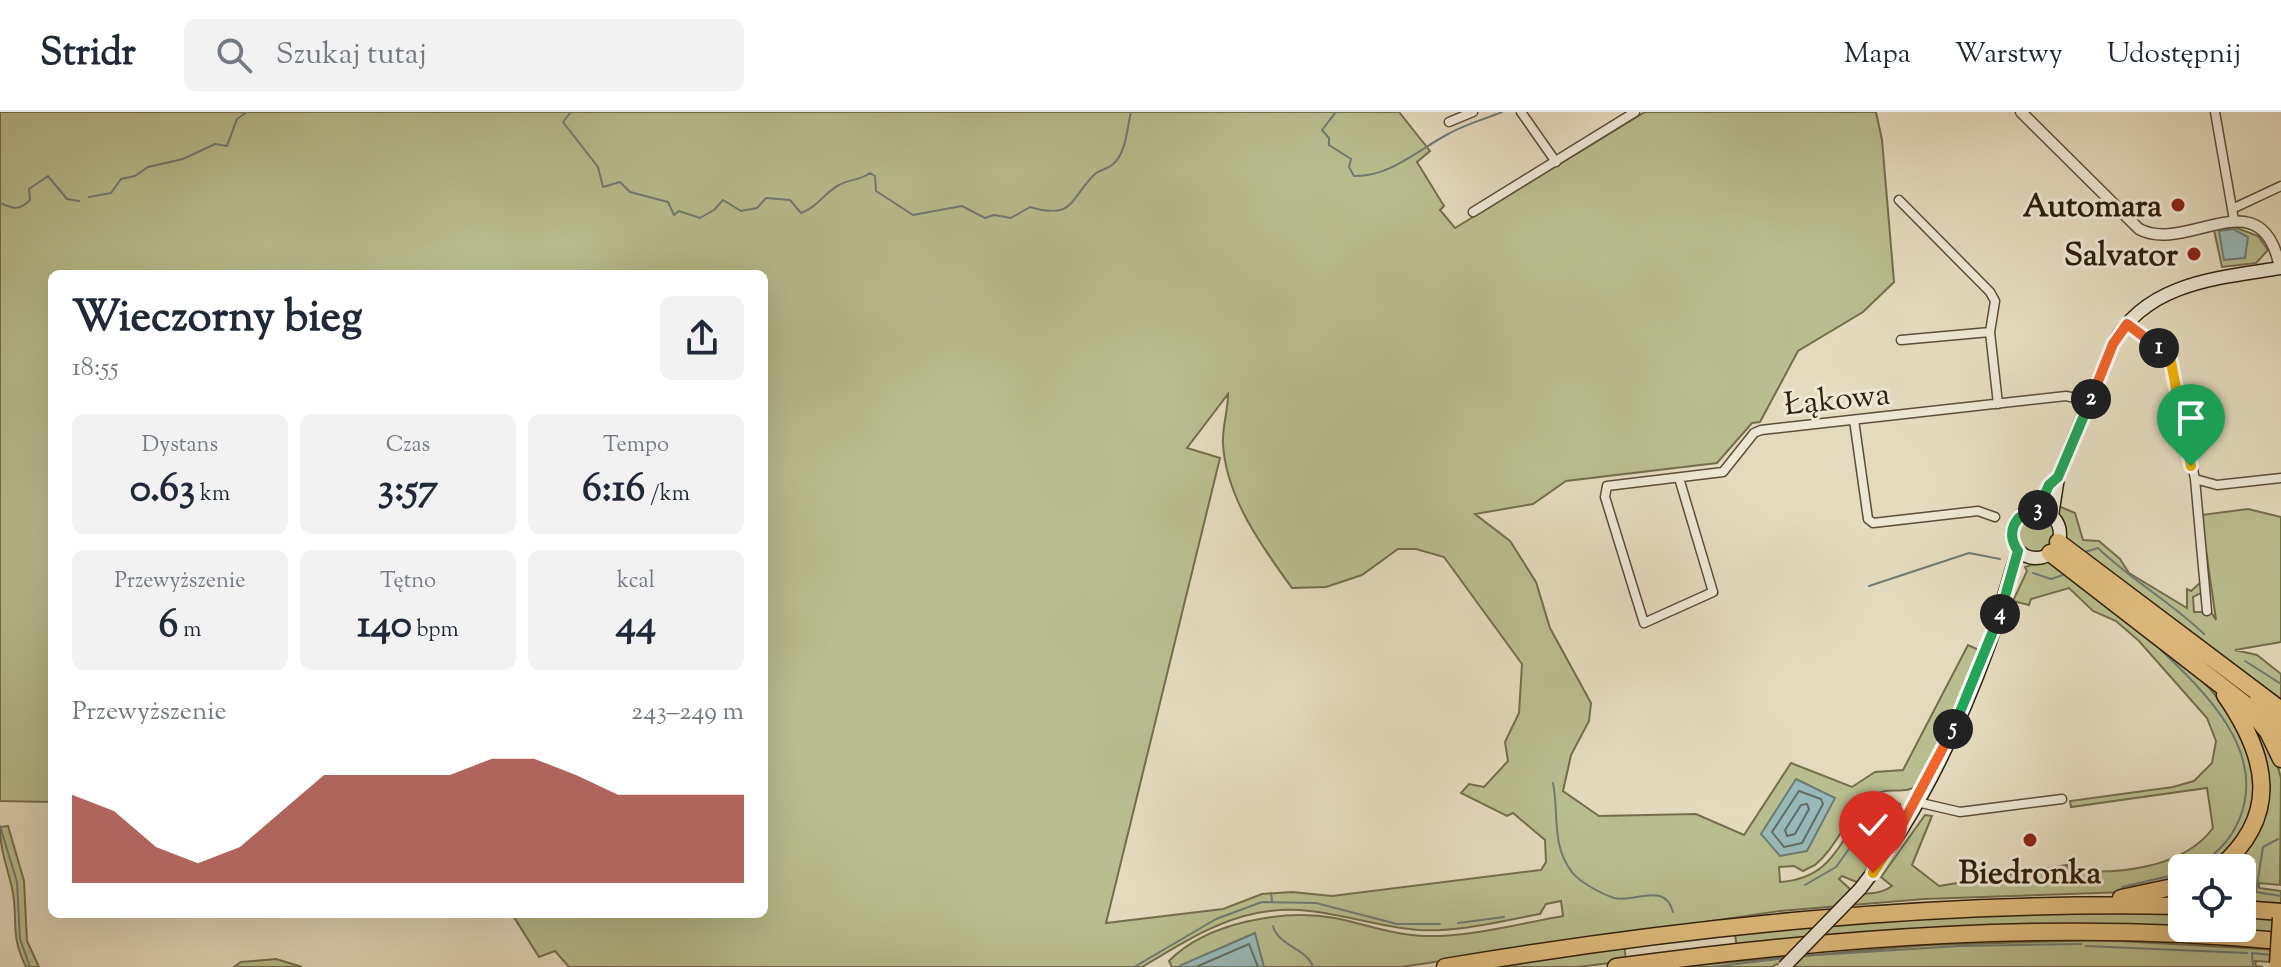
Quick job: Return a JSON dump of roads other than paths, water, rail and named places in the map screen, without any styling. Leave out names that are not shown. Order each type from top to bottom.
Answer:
[{"type":"highway","points":[[2054,548],[2245,704],[2268,732],[2281,759]]},
{"type":"highway","points":[[2054,548],[2281,710]]},
{"type":"highway","points":[[2215,681],[2258,748],[2264,795],[2255,828],[2236,854]]},
{"type":"highway","points":[[2247,687],[2281,732]]},
{"type":"highway","points":[[2091,904],[2168,888]]},
{"type":"highway","points":[[1445,967],[1764,922],[1907,910],[2091,904],[2168,906]]},
{"type":"highway","points":[[2256,910],[2281,912]]},
{"type":"highway","points":[[2278,965],[2281,918]]},
{"type":"highway","points":[[1616,967],[1794,946],[1985,935],[2128,933],[2281,941]]},
{"type":"main road","points":[[2052,516],[2038,510],[2026,512],[2013,527],[2012,540],[2023,554],[2040,558],[2054,548],[2060,531],[2052,516],[2058,477],[2113,344],[2127,324],[2145,306],[2185,286],[2281,268]]},
{"type":"main road","points":[[2038,510],[2049,485],[2058,477]]},
{"type":"main road","points":[[1784,967],[1860,889],[1917,802],[1982,663],[2011,579],[2023,554]]},
{"type":"street","points":[[1449,122],[1473,112]]},
{"type":"street","points":[[1521,112],[1556,162]]},
{"type":"street","points":[[1473,212],[1635,112]]},
{"type":"street","points":[[2021,112],[2139,229],[2160,236],[2234,214],[2281,186]]},
{"type":"street","points":[[2215,112],[2234,214],[2267,235],[2274,244],[2281,268]]},
{"type":"street","points":[[1899,200],[1990,292],[1995,311],[1990,332],[1998,404]]},
{"type":"street","points":[[2127,324],[2155,345],[2171,362],[2195,479],[2207,611]]},
{"type":"street","points":[[1901,340],[1990,332]]},
{"type":"street","name":"Łąkowa","points":[[1679,478],[1713,592],[1644,623],[1605,497],[1607,486],[1723,472],[1754,433],[1761,430],[2066,396],[2090,401]]},
{"type":"street","points":[[1854,420],[1868,519],[1873,523],[1978,511],[1995,517]]},
{"type":"street","points":[[2195,479],[2217,485],[2281,478]]},
{"type":"street","points":[[1917,802],[1960,812],[2062,799]]},
{"type":"water","points":[[2233,229],[2248,237],[2245,258],[2224,260],[2219,231]]},
{"type":"water","points":[[1796,779],[1835,798],[1807,851],[1780,856],[1761,834]]},
{"type":"water","points":[[1255,933],[1264,967],[1179,967],[1181,965]]},
{"type":"waterway","points":[[89,197],[111,193],[121,179],[135,176],[148,167],[183,159],[215,144],[227,146],[237,119],[247,112]]},
{"type":"waterway","points":[[571,112],[563,122],[598,167],[603,187],[620,182],[630,192],[668,202],[674,215],[679,211],[700,218],[723,200],[741,211],[757,208],[766,198],[790,200],[801,213],[839,185],[870,173],[875,176],[876,191],[913,215],[962,206],[985,218],[994,215],[1011,218],[1030,207],[1055,211],[1070,205],[1095,174],[1117,161],[1131,112]]},
{"type":"waterway","points":[[1336,112],[1322,130],[1329,138],[1329,145],[1351,159],[1349,167],[1354,176],[1392,167],[1438,139],[1502,112]]},
{"type":"waterway","points":[[0,203],[12,208],[22,206],[30,200],[29,189],[48,176],[67,199],[79,201]]},
{"type":"waterway","points":[[2085,552],[2098,548],[2204,634]]},
{"type":"waterway","points":[[1869,586],[1969,553],[2000,559]]},
{"type":"waterway","points":[[2033,573],[2051,579],[2063,575]]},
{"type":"waterway","points":[[2160,649],[2212,704],[2239,747],[2245,771],[2246,795],[2235,828],[2213,854]]},
{"type":"waterway","points":[[2245,661],[2281,684]]},
{"type":"waterway","points":[[1553,783],[1558,840],[1565,862],[1575,876],[1614,898],[1663,897],[1673,912]]},
{"type":"waterway","points":[[1805,885],[1836,867],[1876,811],[1894,805]]},
{"type":"waterway","points":[[0,826],[17,882],[20,939],[30,967]]},
{"type":"waterway","points":[[2256,892],[2263,847],[2278,839]]},
{"type":"waterway","points":[[2122,887],[2168,876]]},
{"type":"waterway","points":[[2256,892],[2281,896]]},
{"type":"waterway","points":[[1271,893],[1272,901]]},
{"type":"waterway","points":[[1134,967],[1216,919],[1262,902],[1316,903],[1397,924],[1440,924]]},
{"type":"waterway","points":[[1458,923],[1504,917]]},
{"type":"waterway","points":[[1273,926],[1276,933],[1305,955],[1313,967]]},
{"type":"waterway","points":[[1801,956],[1959,946],[2081,944]]},
{"type":"waterway","points":[[2086,946],[2247,953]]},
{"type":"waterway","points":[[2252,953],[2272,955]]},
{"type":"waterway","points":[[2252,953],[2253,967]]},
{"type":"waterway","points":[[1712,967],[1786,958]]},
{"type":"place","name":"Automara","points":[[2178,205]]},
{"type":"place","name":"Salvator","points":[[2194,254]]},
{"type":"place","name":"Biedronka","points":[[2030,840]]}]
